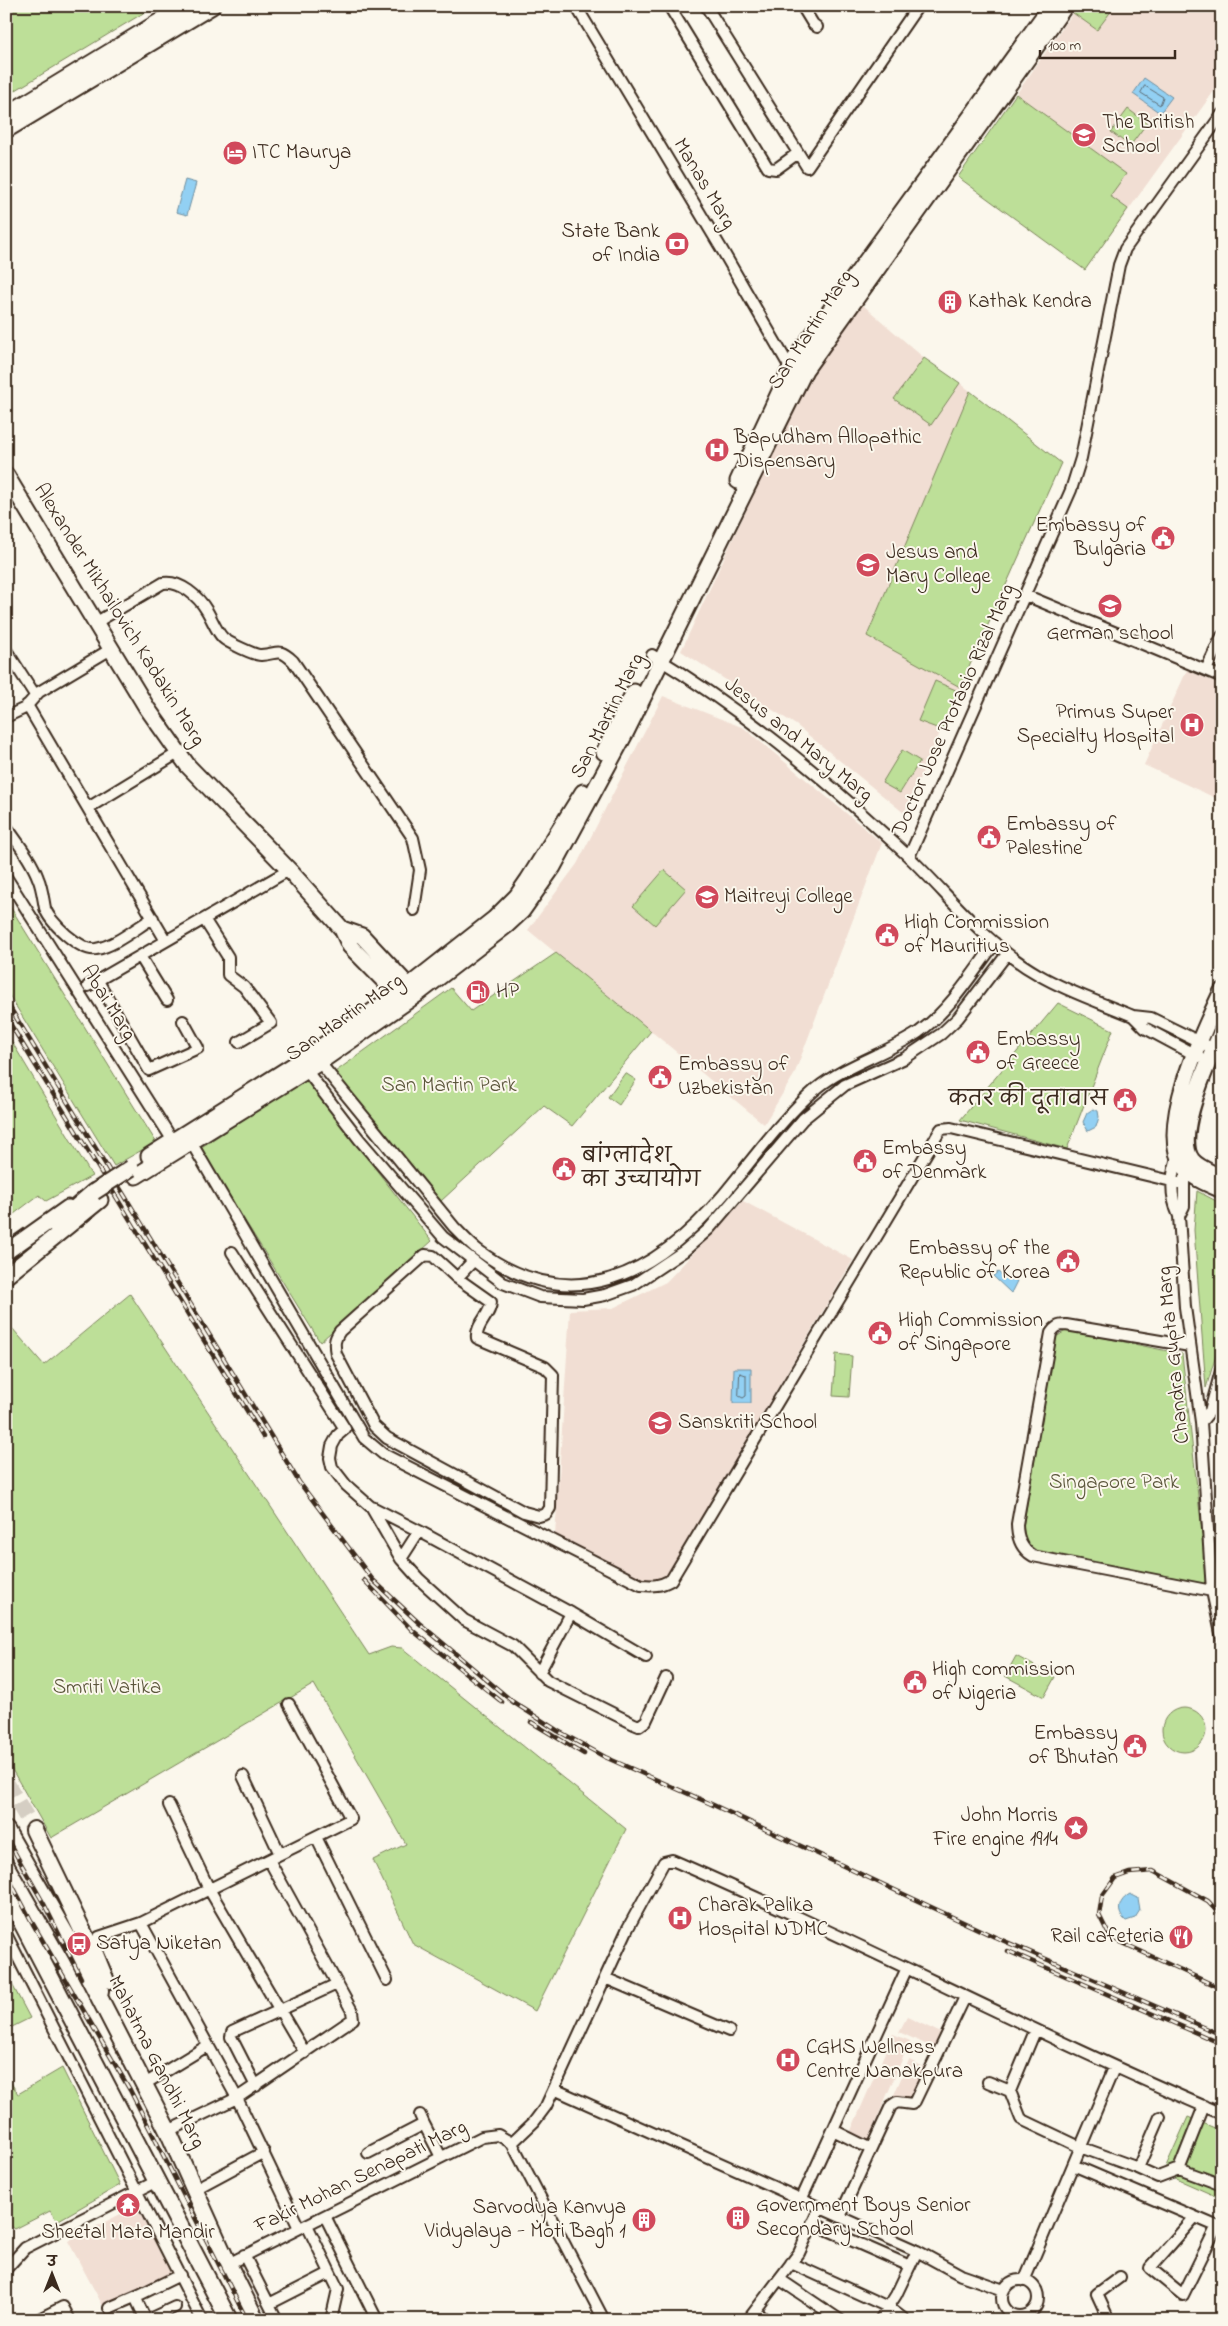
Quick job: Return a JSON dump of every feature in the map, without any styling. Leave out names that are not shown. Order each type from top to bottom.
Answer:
[{"type":"main road","points":[[57,1227],[97,1196]]},
{"type":"main road","name":"Mahatma Gandhi Marg","points":[[6,1830],[77,1954],[168,2131],[228,2264],[256,2320]]},
{"type":"main road","points":[[34,1830],[98,1963],[101,2001]]},
{"type":"main road","points":[[6,1892],[229,2320]]},
{"type":"street","points":[[6,115],[185,6]]},
{"type":"street","points":[[6,130],[212,6]]},
{"type":"street","name":"Manas Marg","points":[[576,6],[799,381]]},
{"type":"street","points":[[670,6],[768,168],[776,169],[798,153]]},
{"type":"street","points":[[706,6],[807,167],[918,6]]},
{"type":"street","points":[[802,6],[817,27]]},
{"type":"street","name":"San Martin Marg","points":[[656,658],[790,367],[1051,6]]},
{"type":"street","name":"San Martin Marg","points":[[6,1252],[46,1222],[97,1196],[310,1062],[407,994],[494,920],[517,896],[585,789],[656,658],[799,381],[1065,6]]},
{"type":"street","name":"Doctor Jose Protasio Rizal Marg","points":[[909,857],[1071,490],[1081,458],[1119,265],[1126,249],[1220,121]]},
{"type":"street","name":"Alexander Mikhailovich Kadakin Marg","points":[[6,475],[146,708],[178,753],[342,929],[362,936],[407,994]]},
{"type":"street","points":[[95,623],[163,583],[170,582],[179,584],[205,608],[222,638],[255,654],[262,656],[275,651],[285,654],[293,661],[413,838],[420,870],[414,910]]},
{"type":"street","points":[[1025,595],[1222,677]]},
{"type":"street","points":[[1206,670],[1222,636]]},
{"type":"street","points":[[6,717],[27,706],[34,695],[111,649]]},
{"type":"street","points":[[6,650],[34,695]]},
{"type":"street","name":"Jesus and Mary Marg","points":[[656,658],[728,705],[793,756],[909,857],[1007,954],[1040,976],[1133,1016],[1145,1028],[1211,1055]]},
{"type":"street","points":[[27,706],[166,940]]},
{"type":"street","points":[[88,808],[178,753]]},
{"type":"street","points":[[6,826],[38,877],[45,908],[50,917],[57,926],[82,946],[96,949],[109,944],[153,918]]},
{"type":"street","points":[[183,1021],[198,1048],[152,1070],[148,1070],[93,984],[289,870]]},
{"type":"street","name":"Abai Marg","points":[[6,877],[181,1144],[364,1438],[382,1454],[641,1584],[663,1584],[671,1580],[941,1129],[951,1128],[1173,1182]]},
{"type":"street","points":[[204,920],[228,957],[228,975],[244,987],[271,1023],[239,1042]]},
{"type":"street","points":[[310,1062],[454,1227],[478,1250],[530,1278],[554,1285],[603,1281],[645,1264],[676,1242],[701,1220],[724,1195],[770,1136],[816,1089],[838,1073],[918,1032],[947,1005],[995,943]]},
{"type":"street","points":[[310,1062],[359,1139],[443,1237],[503,1283],[540,1297],[583,1299],[605,1295],[633,1286],[684,1251],[709,1229],[803,1119],[824,1100],[845,1085],[905,1058],[926,1046],[958,1018],[1007,954]]},
{"type":"street","points":[[140,956],[167,1000]]},
{"type":"street","points":[[1222,991],[1196,1048],[1177,1115],[1175,1146],[1222,1178]]},
{"type":"street","points":[[947,1005],[958,1018]]},
{"type":"street","points":[[1133,1016],[1150,1018],[1196,1048]]},
{"type":"street","points":[[1179,1216],[1184,1206],[1188,1122],[1211,1055],[1222,1031]]},
{"type":"street","points":[[1179,1216],[1173,1203],[1173,1182],[1186,1155]]},
{"type":"street","points":[[1186,1155],[1204,1182],[1222,1190]]},
{"type":"street","points":[[1173,1182],[1184,1184]]},
{"type":"street","name":"San Martin Marg","points":[[6,1276],[97,1196]]},
{"type":"street","name":"Chandra Gupta Marg","points":[[1179,1216],[1185,1307],[1201,1422],[1212,1591],[1222,1638]]},
{"type":"street","points":[[701,1220],[709,1229]]},
{"type":"street","points":[[443,1237],[454,1227]]},
{"type":"street","points":[[232,1252],[345,1429]]},
{"type":"street","points":[[541,1534],[544,1530],[546,1514],[550,1508],[553,1374],[545,1367],[477,1338],[477,1332],[491,1302],[457,1278],[433,1256],[425,1255],[340,1331],[334,1345],[336,1354],[374,1426],[387,1438],[524,1512],[539,1516],[546,1514]]},
{"type":"street","points":[[457,1278],[473,1261]]},
{"type":"street","points":[[603,1281],[605,1295]]},
{"type":"street","points":[[1190,1346],[1066,1325],[1059,1325],[1054,1328],[1051,1333],[1017,1524],[1017,1533],[1025,1551],[1033,1556],[1212,1591]]},
{"type":"street","points":[[1201,1422],[1210,1411],[1222,1367]]},
{"type":"street","points":[[356,1424],[338,1435],[332,1446],[330,1458],[332,1467],[346,1485],[371,1507],[571,1613],[646,1657]]},
{"type":"street","points":[[371,1507],[401,1559],[454,1612],[475,1627],[513,1646],[539,1673],[557,1686],[639,1726],[646,1720],[666,1678]]},
{"type":"street","points":[[401,1559],[419,1531]]},
{"type":"street","points":[[539,1673],[571,1613]]},
{"type":"street","points":[[110,1982],[94,1941],[99,1936],[141,1923],[351,1819],[289,1704]]},
{"type":"street","points":[[243,1776],[280,1854]]},
{"type":"street","points":[[169,1805],[209,1889],[305,2053]]},
{"type":"street","points":[[316,1837],[387,1980]]},
{"type":"street","points":[[168,2131],[237,2098],[353,2020],[352,2011],[269,1860]]},
{"type":"street","points":[[604,2320],[512,2143],[542,2113],[628,1928],[664,1862],[672,1860],[756,1896],[906,1970],[1114,2068],[1222,2114]]},
{"type":"street","points":[[141,1923],[237,2098],[338,2289],[331,2320]]},
{"type":"street","points":[[6,1934],[202,2320]]},
{"type":"street","points":[[802,2198],[906,1970]]},
{"type":"street","points":[[605,1978],[729,2030]]},
{"type":"street","points":[[256,2086],[231,2034],[234,2030],[337,1984]]},
{"type":"street","points":[[840,2216],[894,2103],[912,2104],[915,2101],[965,1997]]},
{"type":"street","points":[[1036,2031],[1010,2091],[1021,2119],[1080,2147],[1158,2177],[1179,2169],[1222,2186]]},
{"type":"street","points":[[143,2085],[207,2046]]},
{"type":"street","points":[[1024,2281],[1114,2068]]},
{"type":"street","points":[[988,2082],[1010,2091]]},
{"type":"street","points":[[554,2089],[802,2198],[917,2251],[961,2275],[1004,2290]]},
{"type":"street","points":[[1179,2169],[1204,2106]]},
{"type":"street","points":[[1138,2168],[1160,2117]]},
{"type":"street","points":[[368,2153],[422,2119],[441,2157]]},
{"type":"street","points":[[833,2130],[871,2149]]},
{"type":"street","name":"Fakir Mohan Senapati Marg","points":[[228,2264],[441,2157],[490,2135],[498,2135],[512,2143]]},
{"type":"street","points":[[195,2189],[264,2152]]},
{"type":"street","points":[[1073,2165],[1219,2227],[1183,2295],[1150,2268],[1195,2217]]},
{"type":"street","points":[[6,2269],[25,2248],[157,2181]]},
{"type":"street","points":[[766,2320],[751,2316],[799,2253],[820,2207]]},
{"type":"street","points":[[325,2216],[377,2320]]},
{"type":"street","points":[[812,2224],[910,2266]]},
{"type":"street","points":[[880,2320],[917,2251]]},
{"type":"street","points":[[244,2255],[277,2320]]},
{"type":"street","points":[[791,2263],[888,2307],[905,2320]]},
{"type":"street","points":[[269,2304],[330,2273]]},
{"type":"street","points":[[108,2308],[180,2275]]},
{"type":"street","points":[[1109,2320],[1097,2294],[1120,2277]]},
{"type":"street","points":[[779,2279],[840,2320]]},
{"type":"street","points":[[1024,2281],[1034,2287],[1038,2298],[1037,2304],[1030,2313],[1021,2318],[1006,2310],[1002,2302],[1004,2290],[1012,2282],[1024,2281]]},
{"type":"street","points":[[139,2295],[137,2301],[147,2320],[175,2307]]},
{"type":"street","points":[[37,2320],[63,2306],[70,2320]]},
{"type":"shaded area","name":"The British School","points":[[1078,6],[1222,6],[1222,80],[1085,270],[958,177]]},
{"type":"shaded area","name":"Jesus and Mary College","points":[[863,305],[924,358],[960,383],[1061,463],[904,813],[796,725],[681,651],[804,385]]},
{"type":"shaded area","name":"Primus Super Specialty Hospital","points":[[1187,670],[1222,685],[1222,801],[1144,765]]},
{"type":"shaded area","name":"Maitreyi College","points":[[663,696],[744,728],[882,843],[794,1075],[764,1124],[528,930],[577,864]]},
{"type":"shaded area","name":"Sanskriti School","points":[[743,1201],[853,1260],[665,1579],[645,1581],[555,1536],[570,1310],[613,1308],[666,1282]]},
{"type":"shaded area","points":[[907,2017],[941,2033],[934,2048],[899,2032]]},
{"type":"shaded area","points":[[893,2034],[910,2041],[867,2142],[849,2135]]},
{"type":"shaded area","points":[[909,2060],[924,2067],[908,2103],[893,2097]]},
{"type":"shaded area","points":[[136,2206],[171,2274],[104,2308],[68,2241]]},
{"type":"green space","points":[[6,6],[155,6],[6,96]]},
{"type":"green space","points":[[1078,6],[1115,6],[1097,30],[1073,13]]},
{"type":"green space","points":[[1016,94],[1126,174],[1110,196],[1128,209],[1085,270],[958,177]]},
{"type":"green space","points":[[1128,109],[1147,123],[1130,146],[1111,132]]},
{"type":"green space","points":[[924,358],[960,383],[931,425],[894,399]]},
{"type":"green space","points":[[970,391],[1061,463],[960,687],[867,636]]},
{"type":"green space","points":[[935,681],[958,691],[942,730],[918,721]]},
{"type":"green space","points":[[902,750],[920,761],[900,793],[882,783]]},
{"type":"green space","points":[[664,870],[686,889],[655,925],[633,906]]},
{"type":"green space","points":[[6,900],[156,1142],[114,1166],[6,990]]},
{"type":"green space","name":"San Martin Park","points":[[556,953],[651,1031],[572,1126],[544,1106],[441,1201],[335,1072],[451,988],[471,1011]]},
{"type":"green space","points":[[1058,1003],[1113,1030],[1067,1149],[960,1120]]},
{"type":"green space","points":[[6,1032],[92,1176],[46,1201],[39,1195],[6,1220]]},
{"type":"green space","points":[[625,1073],[636,1080],[619,1105],[608,1097]]},
{"type":"green space","name":"San Martin Park","points":[[305,1079],[432,1241],[320,1342],[200,1148]]},
{"type":"green space","points":[[1197,1191],[1222,1204],[1222,1336],[1206,1388],[1194,1230]]},
{"type":"green space","name":"Smriti Vatika","points":[[130,1294],[369,1655],[391,1647],[402,1648],[626,1829],[535,2011],[413,1944],[373,1860],[406,1844],[314,1684],[51,1838],[6,1759],[6,1321],[44,1365]]},
{"type":"green space","name":"Singapore Park","points":[[1067,1330],[1182,1354],[1208,1585],[1035,1551],[1025,1538],[1023,1527],[1056,1337]]},
{"type":"green space","points":[[836,1354],[852,1356],[849,1397],[833,1396]]},
{"type":"green space","points":[[1016,1656],[1055,1677],[1044,1697],[1005,1676]]},
{"type":"green space","points":[[1180,1708],[1188,1708],[1200,1714],[1206,1730],[1200,1746],[1188,1752],[1180,1752],[1168,1746],[1162,1734],[1162,1726],[1168,1714]]},
{"type":"green space","points":[[6,1973],[30,2018],[6,2030]]},
{"type":"green space","points":[[62,2068],[120,2185],[57,2221],[50,2211],[15,2229],[6,2222],[6,2075],[18,2094]]},
{"type":"green space","points":[[1188,2117],[1222,2131],[1222,2199],[1163,2173]]},
{"type":"water","points":[[1144,78],[1172,97],[1160,113],[1133,94]]},
{"type":"water","points":[[185,180],[196,183],[187,215],[176,212]]},
{"type":"water","points":[[1093,1109],[1098,1111],[1099,1117],[1096,1127],[1088,1131],[1083,1122],[1087,1113]]},
{"type":"water","points":[[998,1272],[1006,1278],[1012,1277],[1017,1281],[1011,1293],[993,1276]]},
{"type":"water","points":[[734,1368],[751,1368],[751,1403],[733,1403]]},
{"type":"water","points":[[1130,1894],[1138,1898],[1140,1910],[1135,1918],[1126,1921],[1120,1914],[1120,1906],[1123,1899]]},
{"type":"tunnel","points":[[6,1262],[32,1242]]},
{"type":"tunnel","points":[[6,1782],[34,1830]]},
{"type":"railway","points":[[6,1001],[299,1482],[373,1580],[419,1623],[513,1702],[558,1731],[605,1757],[709,1803],[995,1937],[1222,2035]]},
{"type":"railway","points":[[6,1017],[263,1437]]},
{"type":"railway","points":[[364,1580],[412,1630],[502,1702]]},
{"type":"railway","points":[[531,1722],[584,1754]]},
{"type":"railway","points":[[6,1837],[44,1904],[81,1978]]},
{"type":"railway","points":[[1222,1916],[1208,1901],[1153,1871],[1129,1873],[1115,1878],[1102,1896],[1099,1915],[1110,1937],[1222,1989]]},
{"type":"railway","points":[[6,1873],[33,1924],[130,2090],[247,2320]]},
{"type":"railway","points":[[1008,1951],[1222,2044]]},
{"type":"place","name":"The British School","points":[[1084,135]]},
{"type":"place","name":"ITC Maurya","points":[[235,153]]},
{"type":"place","name":"State Bank of India","points":[[677,244]]},
{"type":"place","name":"Kathak Kendra","points":[[950,302]]},
{"type":"place","name":"Bapudham Allopathic Dispensary","points":[[717,450]]},
{"type":"place","name":"Embassy of Bulgaria","points":[[1163,538]]},
{"type":"place","name":"Jesus and Mary College","points":[[868,565]]},
{"type":"place","name":"German school","points":[[1110,606]]},
{"type":"place","name":"Primus Super Specialty Hospital","points":[[1192,725]]},
{"type":"place","name":"Embassy of Palestine","points":[[989,837]]},
{"type":"place","name":"Maitreyi College","points":[[707,897]]},
{"type":"place","name":"High Commission of Mauritius","points":[[887,935]]},
{"type":"place","name":"HP","points":[[478,992]]},
{"type":"place","name":"Embassy of Greece","points":[[978,1052]]},
{"type":"place","name":"Embassy of Uzbekistan","points":[[660,1077]]},
{"type":"place","name":"कतर की दूतावास","points":[[1125,1100]]},
{"type":"place","name":"Embassy of Denmark","points":[[865,1161]]},
{"type":"place","name":"बांग्लादेश का उच्चायोग","points":[[564,1169]]},
{"type":"place","name":"Embassy of the Republic of Korea","points":[[1068,1261]]},
{"type":"place","name":"High Commission of Singapore","points":[[880,1333]]},
{"type":"place","name":"Sanskriti School","points":[[660,1423]]},
{"type":"place","name":"High commission of Nigeria","points":[[915,1682]]},
{"type":"place","name":"Embassy of Bhutan","points":[[1135,1746]]},
{"type":"place","name":"John Morris Fire engine 1914","points":[[1076,1828]]},
{"type":"place","name":"Charak Palika Hospital NDMC","points":[[680,1918]]},
{"type":"place","name":"Rail cafeteria","points":[[1181,1937]]},
{"type":"place","name":"Satya Niketan","points":[[79,1944]]},
{"type":"place","name":"CGHS Wellness Centre Nanakpura","points":[[788,2060]]},
{"type":"place","name":"Sheetal Mata Mandir","points":[[128,2205]]},
{"type":"place","name":"Government Boys Senior Secondary School","points":[[738,2218]]},
{"type":"place","name":"Sarvodya Kanvya Vidyalaya - Moti Bagh 1","points":[[644,2220]]}]
